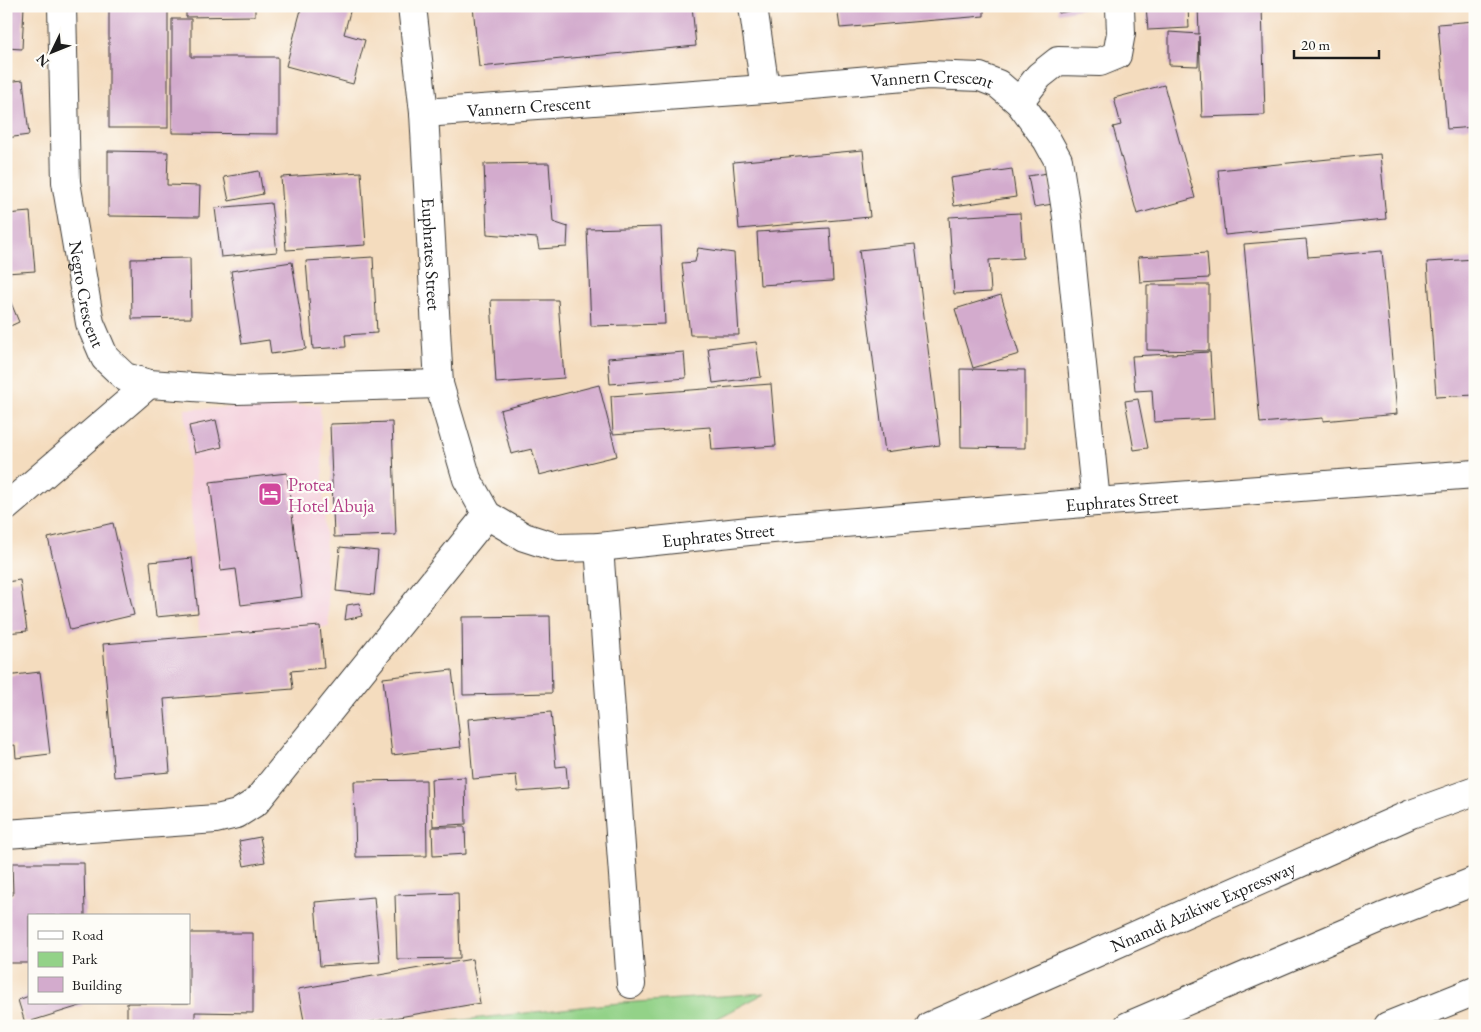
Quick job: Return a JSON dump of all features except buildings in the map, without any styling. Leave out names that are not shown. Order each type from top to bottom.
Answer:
[{"type":"main road","name":"Negro Crescent","points":[[62,6],[66,182],[90,323],[105,358],[125,377],[149,384],[237,390],[439,384]]},
{"type":"main road","name":"Euphrates Street","points":[[412,6],[424,113],[439,384],[467,479],[487,515],[524,537],[558,548],[599,547],[749,531],[1096,502],[1475,474]]},
{"type":"main road","points":[[753,6],[766,89]]},
{"type":"main road","points":[[1019,102],[1039,76],[1058,61],[1100,62],[1117,55],[1121,34],[1120,8]]},
{"type":"main road","name":"Vannern Crescent","points":[[424,113],[766,89],[928,75],[980,77],[998,84],[1019,102],[1047,140],[1058,160],[1067,218],[1096,502]]},
{"type":"main road","points":[[6,507],[149,384]]},
{"type":"main road","points":[[6,834],[216,819],[237,814],[256,802],[487,515]]},
{"type":"main road","points":[[599,547],[631,984]]},
{"type":"main road","name":"Nnamdi Azikiwe Expressway","points":[[930,1026],[1411,814],[1475,791]]},
{"type":"main road","points":[[1128,1026],[1383,917],[1475,881]]},
{"type":"main road","points":[[1388,1026],[1475,991]]},
{"type":"shaded area","points":[[320,405],[329,627],[199,633],[185,409]]},
{"type":"green space","points":[[765,993],[703,1026],[407,1026],[608,1004]]},
{"type":"place","name":"Protea Hotel Abuja","points":[[270,494]]}]
